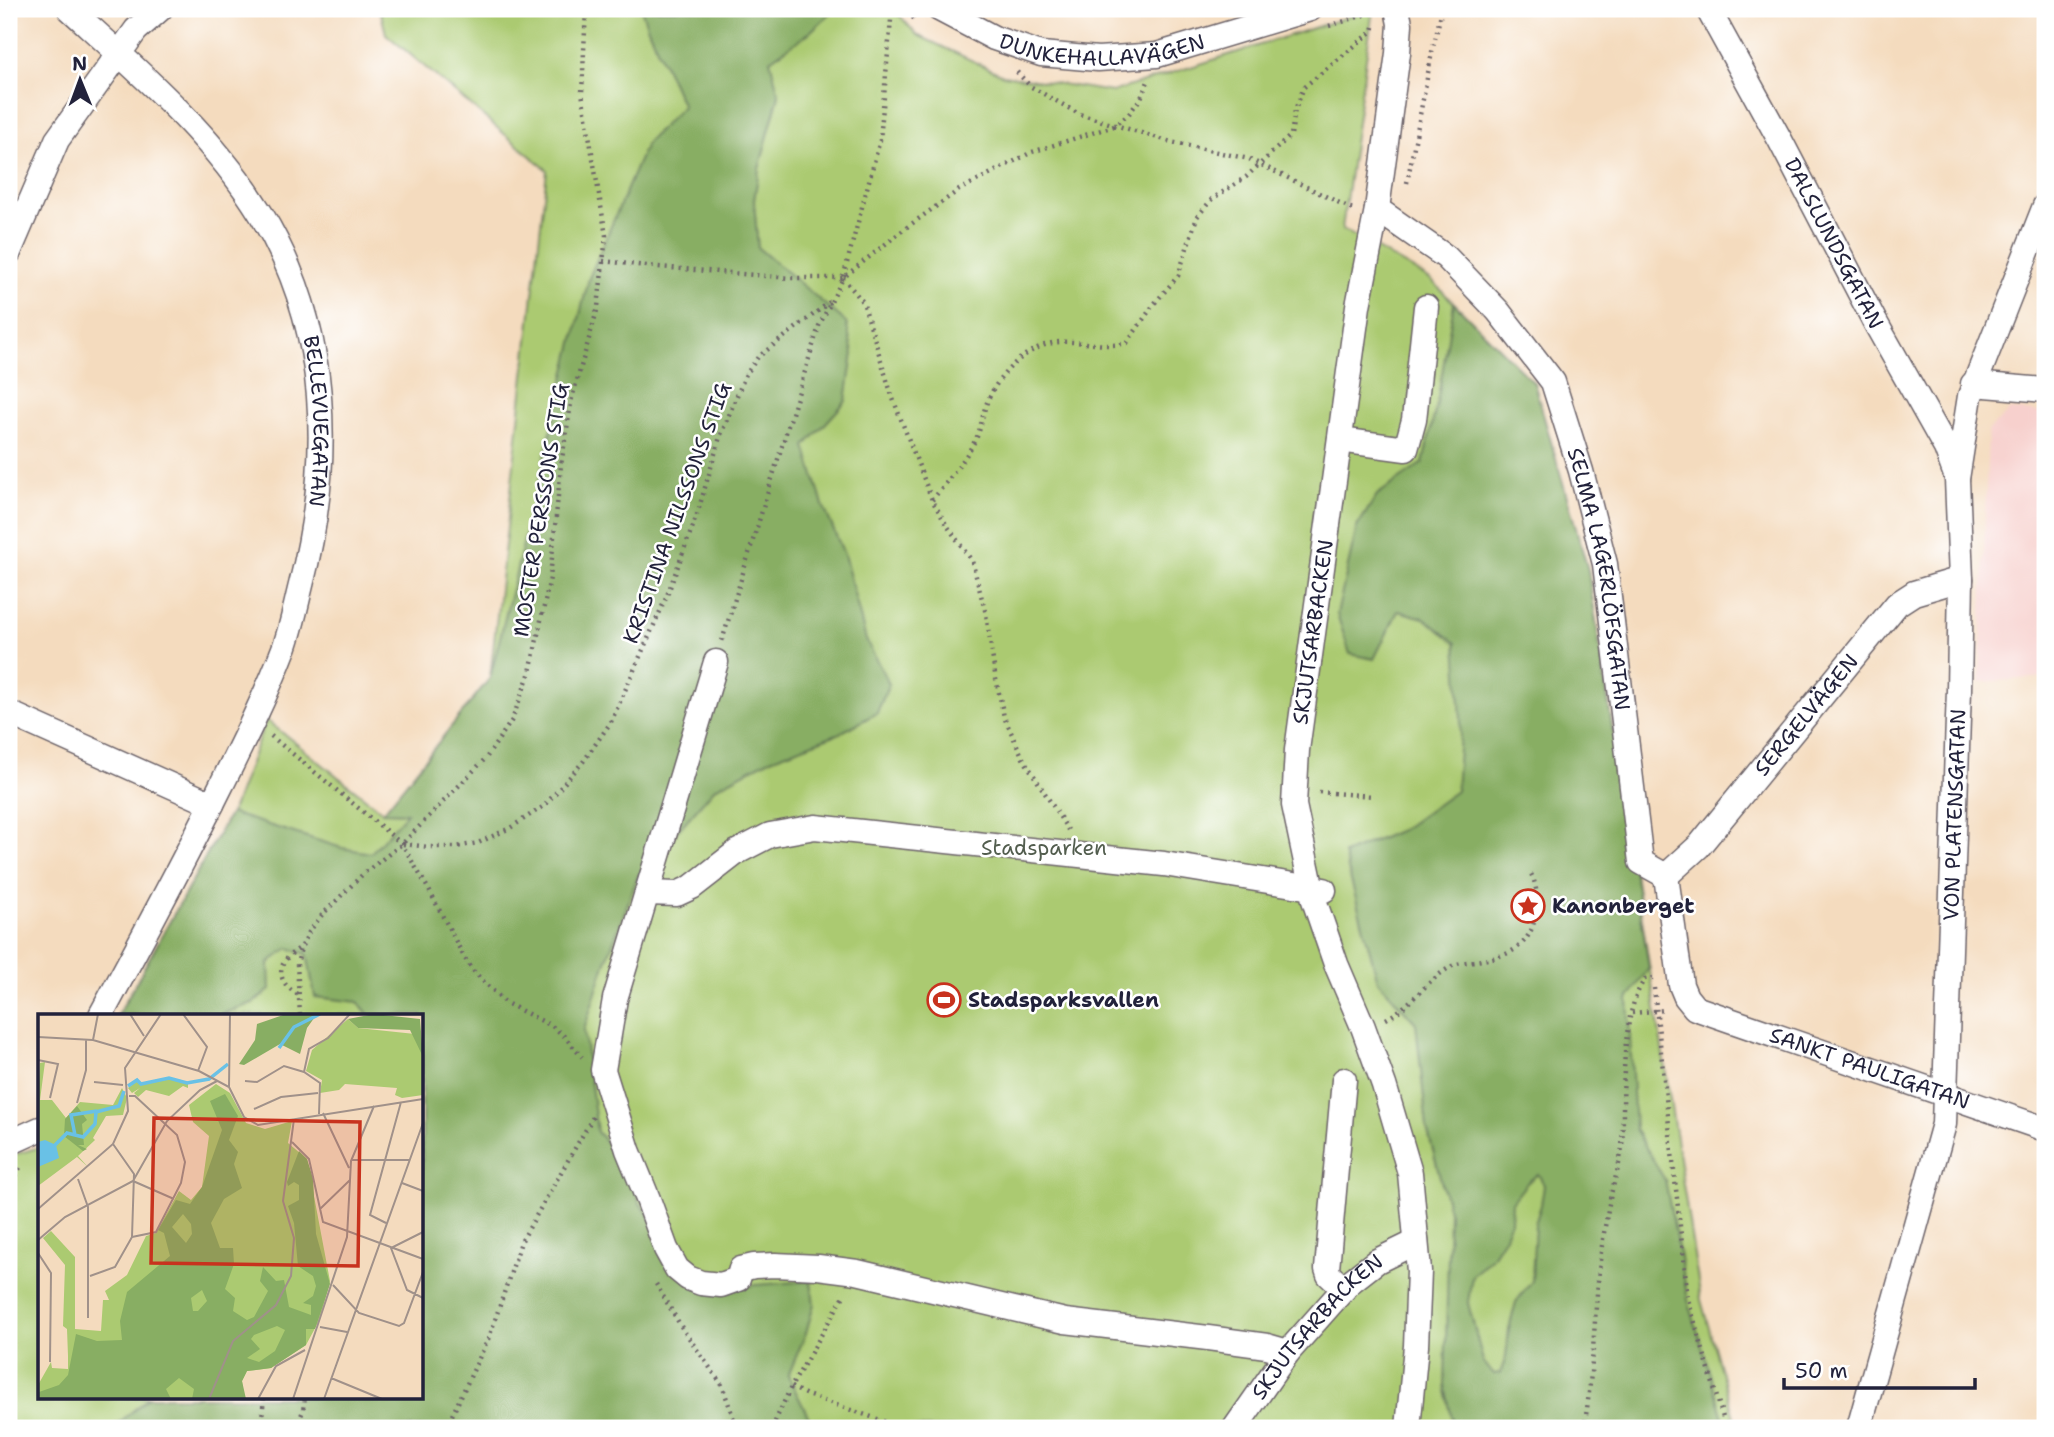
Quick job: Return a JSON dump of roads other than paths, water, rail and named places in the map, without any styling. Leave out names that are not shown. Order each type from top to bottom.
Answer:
[{"type":"street","name":"BELLEVUEGATAN","points":[[70,9],[175,109],[230,168],[262,215],[287,265],[305,313],[318,373],[321,431],[317,508],[311,544],[285,644],[253,722],[176,876],[102,1014]]},
{"type":"street","points":[[9,252],[57,140],[136,30],[160,9]]},
{"type":"street","name":"DUNKEHALLAVÄGEN","points":[[939,9],[994,38],[1041,54],[1098,59],[1157,55],[1310,9]]},
{"type":"street","name":"SKJUTSARBACKEN","points":[[1397,9],[1400,24],[1385,214],[1358,306],[1297,750],[1294,805],[1318,889],[1314,900],[1384,1085],[1410,1173],[1419,1271],[1408,1428]]},
{"type":"street","name":"DALSLUNDSGATAN","points":[[1708,9],[1875,322],[1946,448],[1957,478]]},
{"type":"street","name":"VON PLATENSGATAN","points":[[1859,1428],[1944,1124],[1959,690],[1961,579],[1957,478],[1973,384],[2045,206]]},
{"type":"street","name":"SELMA LAGERLÖFSGATAN","points":[[1385,214],[1446,257],[1498,311],[1553,382],[1581,471],[1605,564],[1641,862],[1666,876]]},
{"type":"street","points":[[1340,440],[1406,449],[1414,420],[1426,307]]},
{"type":"street","points":[[1973,384],[2045,390]]},
{"type":"street","name":"SERGELVÄGEN","points":[[1666,876],[1707,837],[1897,604],[1914,593],[1961,579]]},
{"type":"street","points":[[716,662],[615,999],[606,1080],[628,1150],[666,1249],[677,1269],[688,1279],[722,1285],[737,1279],[741,1269],[754,1266],[818,1267],[857,1272],[1065,1321],[1267,1346],[1288,1352]]},
{"type":"street","points":[[9,713],[212,804]]},
{"type":"street","points":[[647,893],[677,894],[692,887],[737,852],[770,835],[815,827],[1164,864],[1318,889]]},
{"type":"street","name":"SANKT PAULIGATAN","points":[[1666,876],[1681,985],[1695,1008],[2045,1129]]},
{"type":"street","points":[[1344,1080],[1326,1269],[1344,1289]]},
{"type":"street","points":[[9,1143],[38,1130]]},
{"type":"street","name":"SKJUTSARBACKEN","points":[[1235,1428],[1288,1352],[1344,1289],[1377,1261],[1416,1242]]},
{"type":"place","name":"Kanonberget","points":[[1528,906]]},
{"type":"place","name":"Stadsparksvallen","points":[[944,1000]]},
{"type":"park label","name":"Stadsparken","points":[[1044,848]]}]
